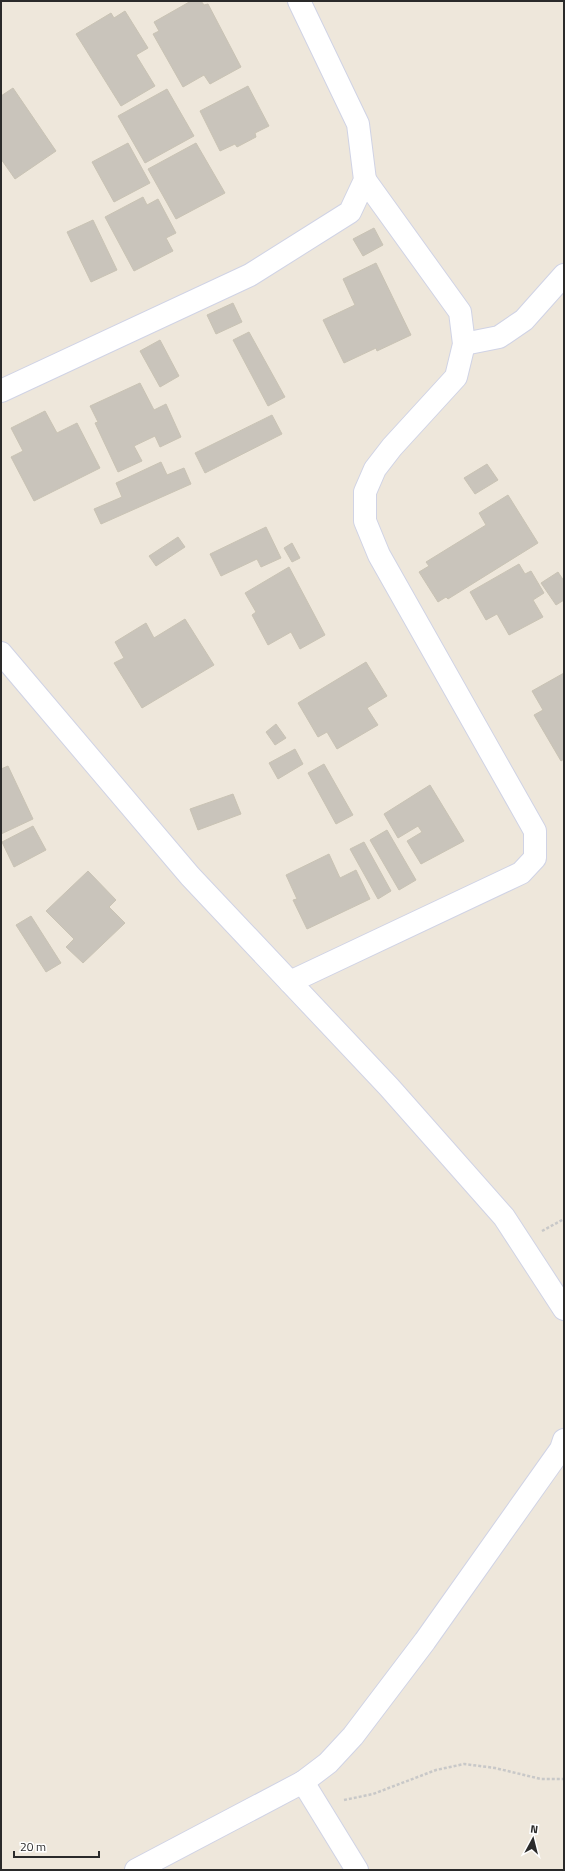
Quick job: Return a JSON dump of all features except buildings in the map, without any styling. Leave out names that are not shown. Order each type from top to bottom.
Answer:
[{"type":"street","points":[[290,982],[521,873],[535,858],[535,831],[379,555],[365,521],[365,492],[375,469],[392,447],[456,377],[464,344],[460,312],[365,180],[358,124],[299,1]]},
{"type":"street","points":[[1,391],[250,275],[350,212],[365,180]]},
{"type":"street","points":[[464,344],[499,337],[524,320],[564,275]]},
{"type":"street","points":[[1,653],[190,876],[389,1087],[504,1217],[564,1308]]},
{"type":"street","points":[[136,1870],[303,1782],[328,1763],[342,1748],[425,1641],[561,1449],[564,1440]]},
{"type":"street","points":[[303,1782],[357,1870]]},
{"type":"path","points":[[322,1813],[342,1800],[373,1794],[436,1770],[457,1765],[480,1765],[526,1776],[564,1779]]}]
